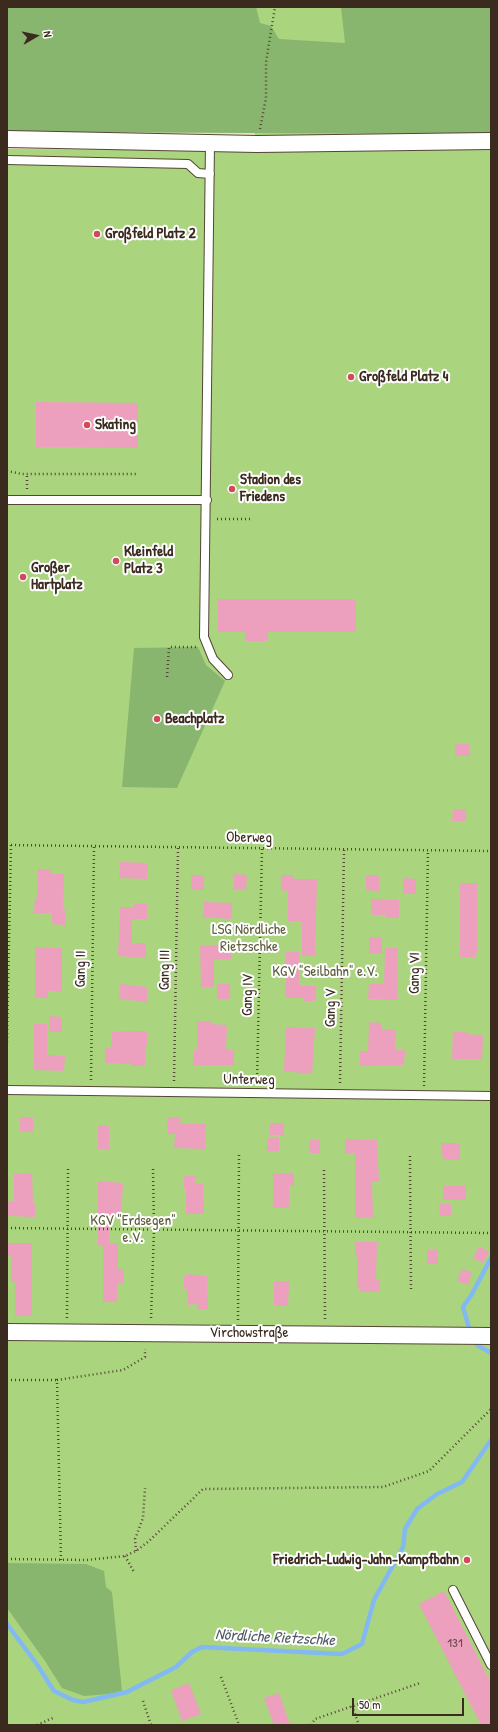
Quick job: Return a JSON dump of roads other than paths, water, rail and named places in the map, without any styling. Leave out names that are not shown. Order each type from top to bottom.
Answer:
[{"type":"street","points":[[7,138],[257,144],[439,145],[491,141]]},
{"type":"street","name":"Virchowstraße","points":[[7,1332],[148,1327],[489,1336]]},
{"type":"lane","points":[[210,143],[204,637],[213,659],[228,675]]},
{"type":"lane","points":[[7,160],[188,164],[198,173],[210,174]]},
{"type":"lane","points":[[7,500],[206,500]]},
{"type":"lane","name":"Unterweg","points":[[7,1090],[491,1096]]},
{"type":"lane","points":[[453,1590],[491,1665]]},
{"type":"waterway","name":"Nördliche Rietzschke","points":[[469,1328],[463,1307],[472,1294],[491,1258]]},
{"type":"waterway","name":"Nördliche Rietzschke","points":[[477,1345],[491,1353]]},
{"type":"waterway","name":"Nördliche Rietzschke","points":[[7,1624],[36,1663],[54,1691],[73,1700],[83,1702],[127,1692],[176,1667],[192,1652],[202,1647],[342,1654],[362,1644],[374,1600],[403,1547],[405,1529],[417,1509],[437,1494],[462,1482],[491,1440]]},
{"type":"place","name":"Großfeld Platz 2","points":[[97,234]]},
{"type":"place","name":"Großfeld Platz 4","points":[[351,377]]},
{"type":"place","name":"Skating","points":[[87,425]]},
{"type":"place","name":"Stadion des Friedens","points":[[232,489]]},
{"type":"place","name":"Kleinfeld Platz 3","points":[[116,561]]},
{"type":"place","name":"Großer Hartplatz","points":[[23,577]]},
{"type":"place","name":"Beachplatz","points":[[157,719]]},
{"type":"place","name":"Friedrich-Ludwig-Jahn-Kampfbahn","points":[[467,1560]]},
{"type":"park label","name":"LSG Nördliche Rietzschke","points":[[249,938]]},
{"type":"park label","name":"KGV \"Seilbahn\" e.V.","points":[[325,972]]},
{"type":"park label","name":"KGV \"Erdsegen\" e.V.","points":[[133,1230]]}]
